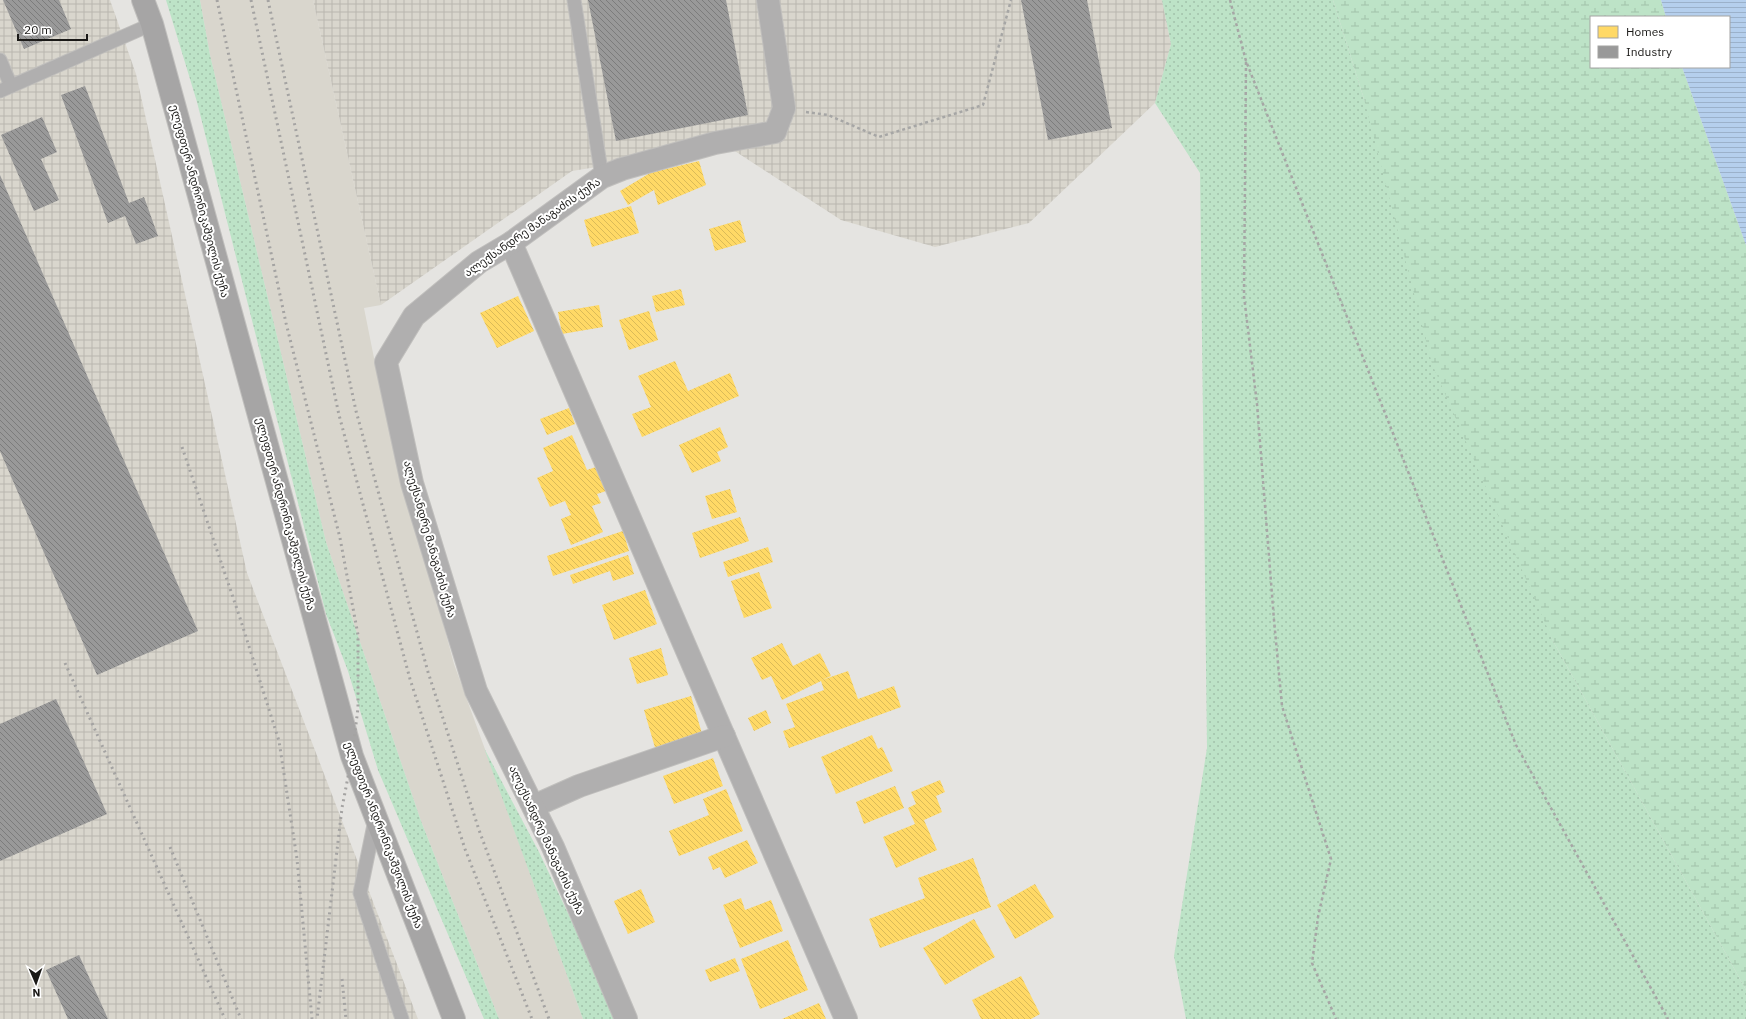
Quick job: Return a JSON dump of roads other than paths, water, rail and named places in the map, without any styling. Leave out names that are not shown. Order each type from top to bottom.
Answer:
[{"type":"main road","name":"ელეფთერ ანდრონიკაშვილის ქუჩა","points":[[143,0],[152,24],[352,756],[454,1019]]},
{"type":"street","name":"ალექსანდრე მანაგაძის ქუჩა","points":[[626,1019],[553,847],[476,691],[412,483],[386,362],[414,316],[480,262],[511,243],[602,177],[715,142],[774,132],[784,108],[768,0]]},
{"type":"street","points":[[511,243],[846,1019]]},
{"type":"street","points":[[534,806],[579,786],[724,736]]},
{"type":"lane","points":[[574,0],[602,177]]},
{"type":"lane","points":[[0,60],[6,89],[152,24]]},
{"type":"lane","points":[[375,816],[360,893],[402,1019]]},
{"type":"water","points":[[1661,0],[1746,0],[1746,245],[1682,68],[1730,68],[1730,16],[1666,16]]},
{"type":"railway","points":[[217,0],[286,323],[340,538],[358,635],[358,708],[352,756],[342,808],[317,1019]]},
{"type":"railway","points":[[251,0],[339,415],[410,679],[465,849],[532,1019]]},
{"type":"railway","points":[[268,0],[356,411],[428,672],[479,830],[549,1019]]},
{"type":"railway","points":[[182,447],[240,618],[279,741],[297,859],[312,1019]]},
{"type":"railway","points":[[65,663],[225,1019]]},
{"type":"railway","points":[[170,847],[241,1019]]},
{"type":"railway","points":[[342,979],[346,1019]]}]
